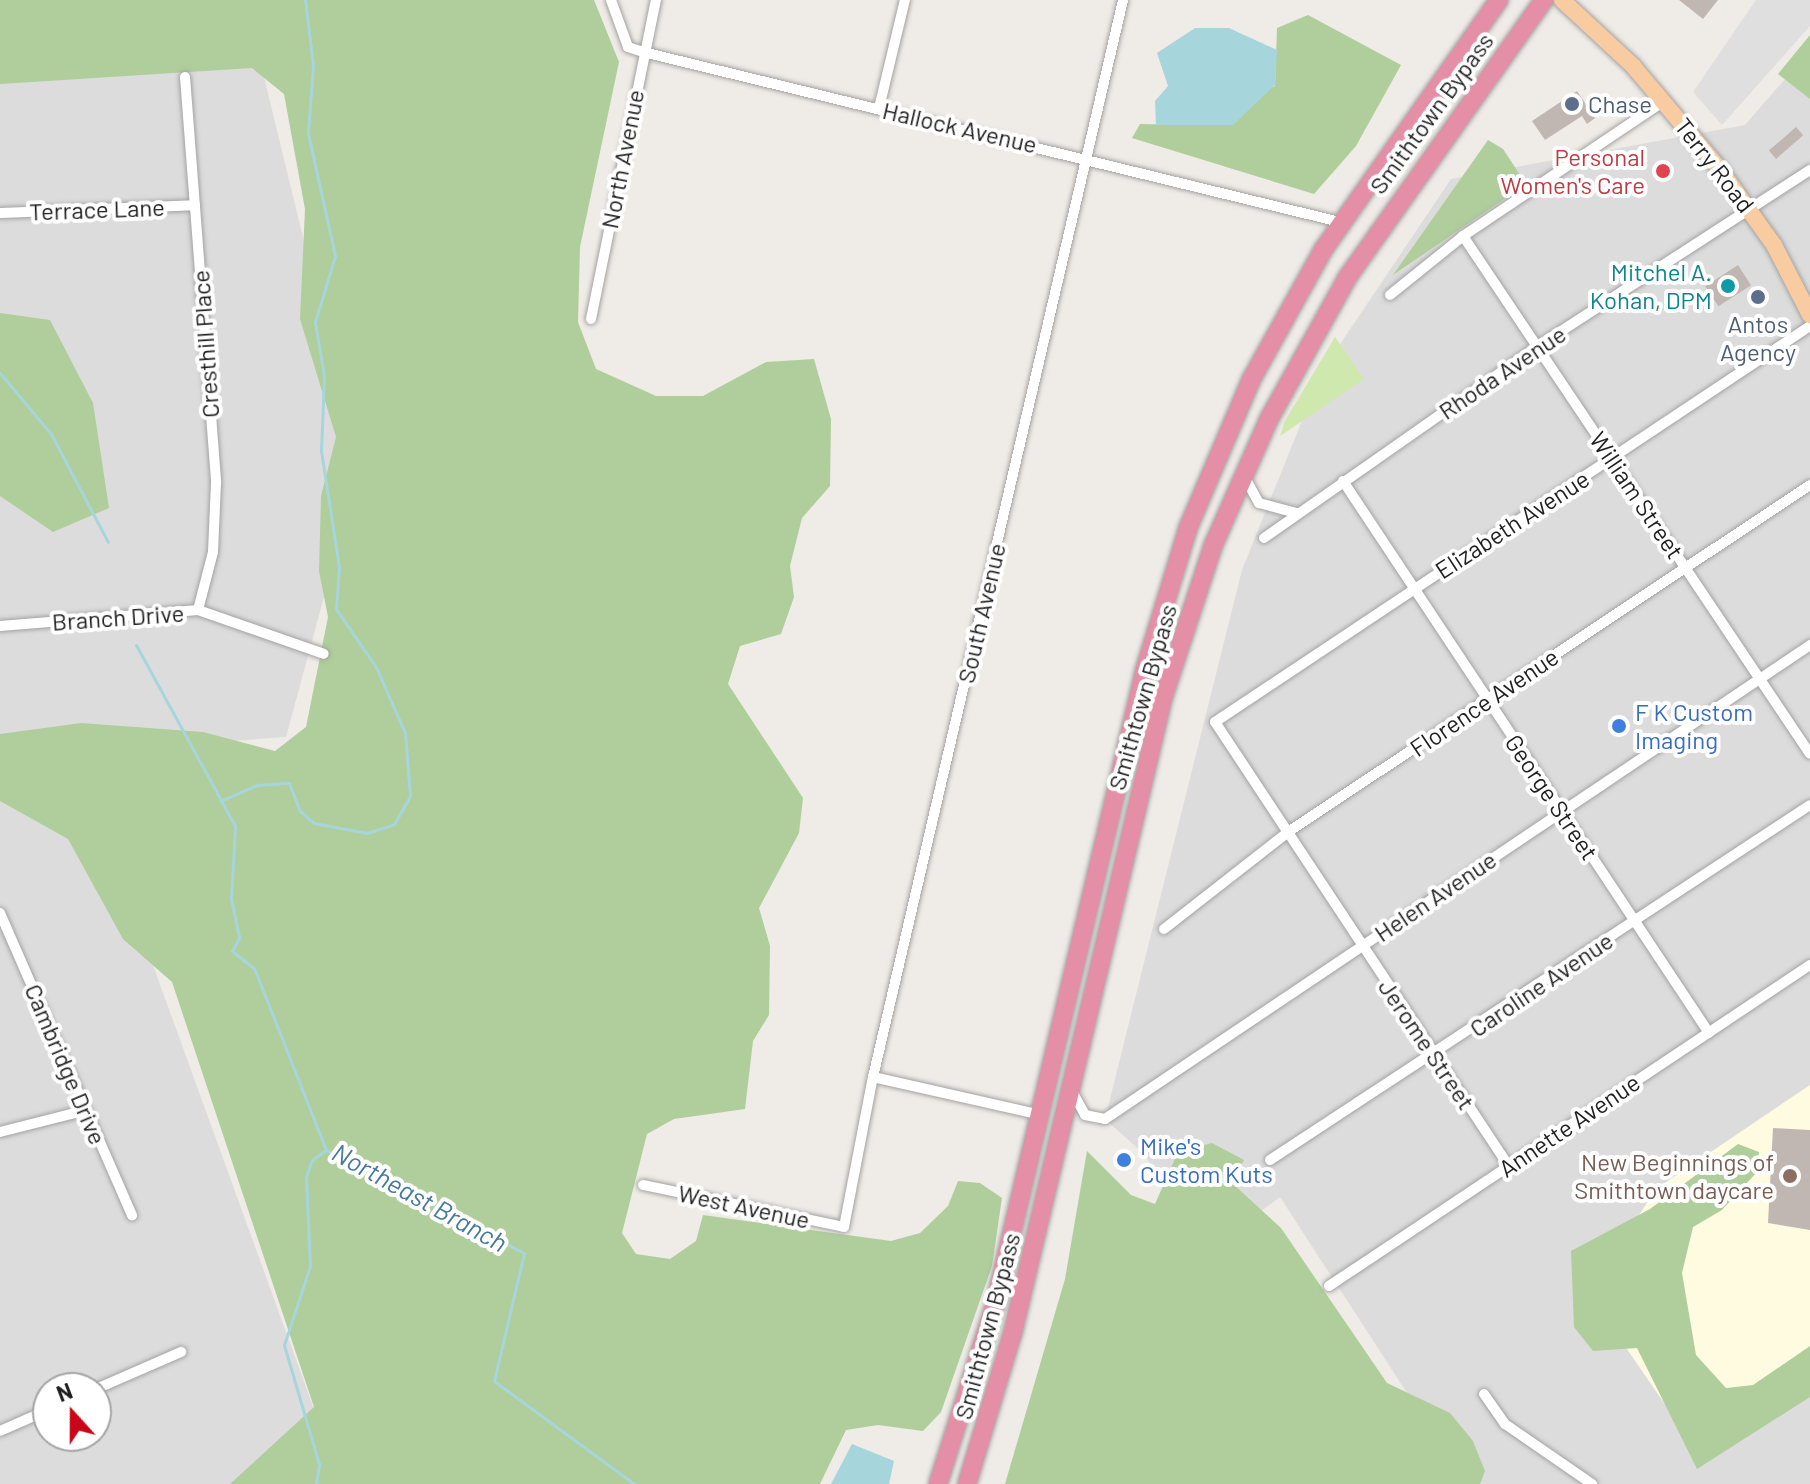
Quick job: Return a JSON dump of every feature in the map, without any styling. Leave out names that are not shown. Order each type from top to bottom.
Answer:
[{"type":"highway","name":"Smithtown Bypass","points":[[938,1484],[982,1354],[1145,669],[1175,567],[1251,380],[1340,222],[1499,0]]},
{"type":"highway","name":"Smithtown Bypass","points":[[967,1484],[1013,1332],[1163,698],[1243,475],[1363,251],[1544,0]]},
{"type":"main road","name":"Terry Road","points":[[1562,0],[1664,101],[1749,208],[1810,315]]},
{"type":"street","points":[[611,0],[628,47],[643,52]]},
{"type":"street","name":"North Avenue","points":[[591,319],[656,0]]},
{"type":"street","points":[[879,108],[905,0]]},
{"type":"street","name":"South Avenue","points":[[844,1227],[873,1077],[1084,157],[1123,0]]},
{"type":"street","name":"Hallock Avenue","points":[[643,52],[1084,157],[1340,222]]},
{"type":"street","name":"Cresthill Place","points":[[185,77],[216,483],[213,552],[198,610]]},
{"type":"street","points":[[1390,295],[1463,236],[1664,101]]},
{"type":"street","name":"Rhoda Avenue","points":[[1264,538],[1538,346],[1810,170]]},
{"type":"street","name":"Terrace Lane","points":[[0,213],[195,205]]},
{"type":"street","name":"William Street","points":[[1463,236],[1810,754]]},
{"type":"street","name":"Elizabeth Avenue","points":[[1215,722],[1810,326]]},
{"type":"street","points":[[1243,475],[1259,503],[1296,513]]},
{"type":"street","name":"George Street","points":[[1343,481],[1709,1033]]},
{"type":"street","name":"Florence Avenue","points":[[1164,929],[1288,832],[1810,485]]},
{"type":"street","name":"Branch Drive","points":[[0,626],[198,610],[324,654]]},
{"type":"street","name":"Helen Avenue","points":[[1071,1087],[1082,1112],[1105,1119],[1810,645]]},
{"type":"street","name":"Jerome Street","points":[[1215,722],[1508,1165]]},
{"type":"street","name":"Caroline Avenue","points":[[1270,1160],[1434,1057],[1810,805]]},
{"type":"street","name":"Cambridge Drive","points":[[0,913],[83,1111],[132,1215]]},
{"type":"street","name":"Annette Avenue","points":[[1329,1286],[1810,965]]},
{"type":"street","points":[[873,1077],[1041,1115]]},
{"type":"street","points":[[0,1132],[83,1111]]},
{"type":"street","name":"West Avenue","points":[[643,1185],[844,1227]]},
{"type":"street","points":[[112,1382],[181,1352]]},
{"type":"street","points":[[1484,1394],[1505,1424],[1592,1484]]},
{"type":"street","points":[[0,1431],[32,1417]]},
{"type":"shaded area","points":[[1756,0],[1810,0],[1810,26],[1722,125],[1693,92]]},
{"type":"shaded area","points":[[255,40],[336,373],[370,427],[286,737],[0,758],[0,46]]},
{"type":"shaded area","points":[[1810,50],[1810,1484],[1466,1484],[1280,1197],[1206,1252],[1144,1154],[1105,1119],[1242,570],[1322,371],[1451,179],[1745,125]]},
{"type":"shaded area","points":[[88,786],[319,1423],[248,1484],[0,1484],[0,792]]},
{"type":"shaded area","points":[[1810,1085],[1810,1382],[1704,1461],[1607,1320],[1606,1266],[1656,1189]]},
{"type":"green space","points":[[0,0],[594,0],[619,62],[580,247],[578,322],[596,369],[656,396],[703,396],[766,362],[814,359],[831,419],[830,486],[802,518],[790,566],[794,597],[781,634],[740,646],[728,684],[803,798],[799,833],[759,908],[770,946],[769,1015],[753,1041],[745,1109],[674,1119],[647,1134],[622,1233],[636,1254],[670,1259],[696,1241],[703,1215],[891,1241],[920,1233],[948,1206],[958,1181],[980,1183],[1002,1198],[992,1266],[941,1412],[923,1431],[878,1425],[846,1430],[820,1484],[230,1484],[314,1407],[172,982],[123,939],[68,839],[0,801],[0,734],[81,723],[203,732],[275,751],[306,727],[328,617],[319,571],[321,496],[336,437],[300,319],[305,209],[284,94],[252,68],[0,84]]},
{"type":"green space","points":[[1308,15],[1401,65],[1356,146],[1314,194],[1132,138],[1140,124],[1195,125],[1275,86],[1277,28]]},
{"type":"green space","points":[[1810,35],[1810,99],[1778,74]]},
{"type":"green space","points":[[1488,140],[1503,149],[1526,184],[1393,275]]},
{"type":"green space","points":[[0,313],[50,320],[93,403],[109,508],[53,532],[0,496]]},
{"type":"green space","points":[[1335,337],[1364,379],[1280,436],[1285,421]]},
{"type":"green space","points":[[1212,1143],[1244,1160],[1232,1183],[1281,1228],[1387,1383],[1450,1413],[1473,1441],[1485,1471],[1480,1484],[1005,1484],[1065,1279],[1087,1151],[1131,1195],[1155,1204],[1178,1152]]},
{"type":"green space","points":[[1738,1144],[1759,1152],[1757,1172],[1722,1210],[1693,1227],[1682,1273],[1696,1355],[1726,1388],[1753,1385],[1810,1346],[1810,1397],[1697,1469],[1637,1348],[1593,1351],[1574,1327],[1571,1251],[1650,1209]]},
{"type":"water","points":[[1195,28],[1229,28],[1277,50],[1275,85],[1233,125],[1156,125],[1155,101],[1168,86],[1157,53]]},
{"type":"water","points":[[852,1444],[894,1461],[889,1484],[831,1484]]},
{"type":"building","points":[[1679,0],[1718,0],[1703,19]]},
{"type":"building","name":"Chase","points":[[1577,91],[1595,118],[1587,124],[1582,116],[1545,140],[1532,121]]},
{"type":"building","points":[[1796,127],[1803,135],[1776,159],[1769,151]]},
{"type":"building","name":"Mitchel A. Kohan, DPM","points":[[1738,265],[1751,285],[1718,306],[1705,286]]},
{"type":"building","name":"New Beginnings of Smithtown daycare","points":[[1773,1128],[1810,1130],[1810,1230],[1768,1223]]},
{"type":"waterway","points":[[220,801],[257,785],[289,783],[300,811],[314,823],[367,833],[394,824],[410,796],[405,733],[376,667],[336,609],[339,567],[321,451],[324,376],[315,322],[335,256],[308,133],[313,65],[305,0]]},
{"type":"waterway","name":"Northeast Branch","points":[[0,373],[51,434],[108,542]]},
{"type":"waterway","name":"Northeast Branch","points":[[136,645],[235,826],[231,899],[239,938],[232,951],[254,968],[326,1150],[524,1253],[494,1381],[634,1484]]},
{"type":"waterway","points":[[316,1484],[319,1464],[284,1345],[310,1266],[306,1177],[312,1160],[326,1150]]},
{"type":"place","name":"Chase","points":[[1572,104]]},
{"type":"place","name":"Personal Women's Care","points":[[1663,171]]},
{"type":"place","name":"Mitchel A. Kohan, DPM","points":[[1728,286]]},
{"type":"place","name":"Antos Agency","points":[[1758,297]]},
{"type":"place","name":"F K Custom Imaging","points":[[1619,726]]},
{"type":"place","name":"Mike's Custom Kuts","points":[[1124,1160]]},
{"type":"place","name":"New Beginnings of Smithtown daycare","points":[[1790,1176]]}]
